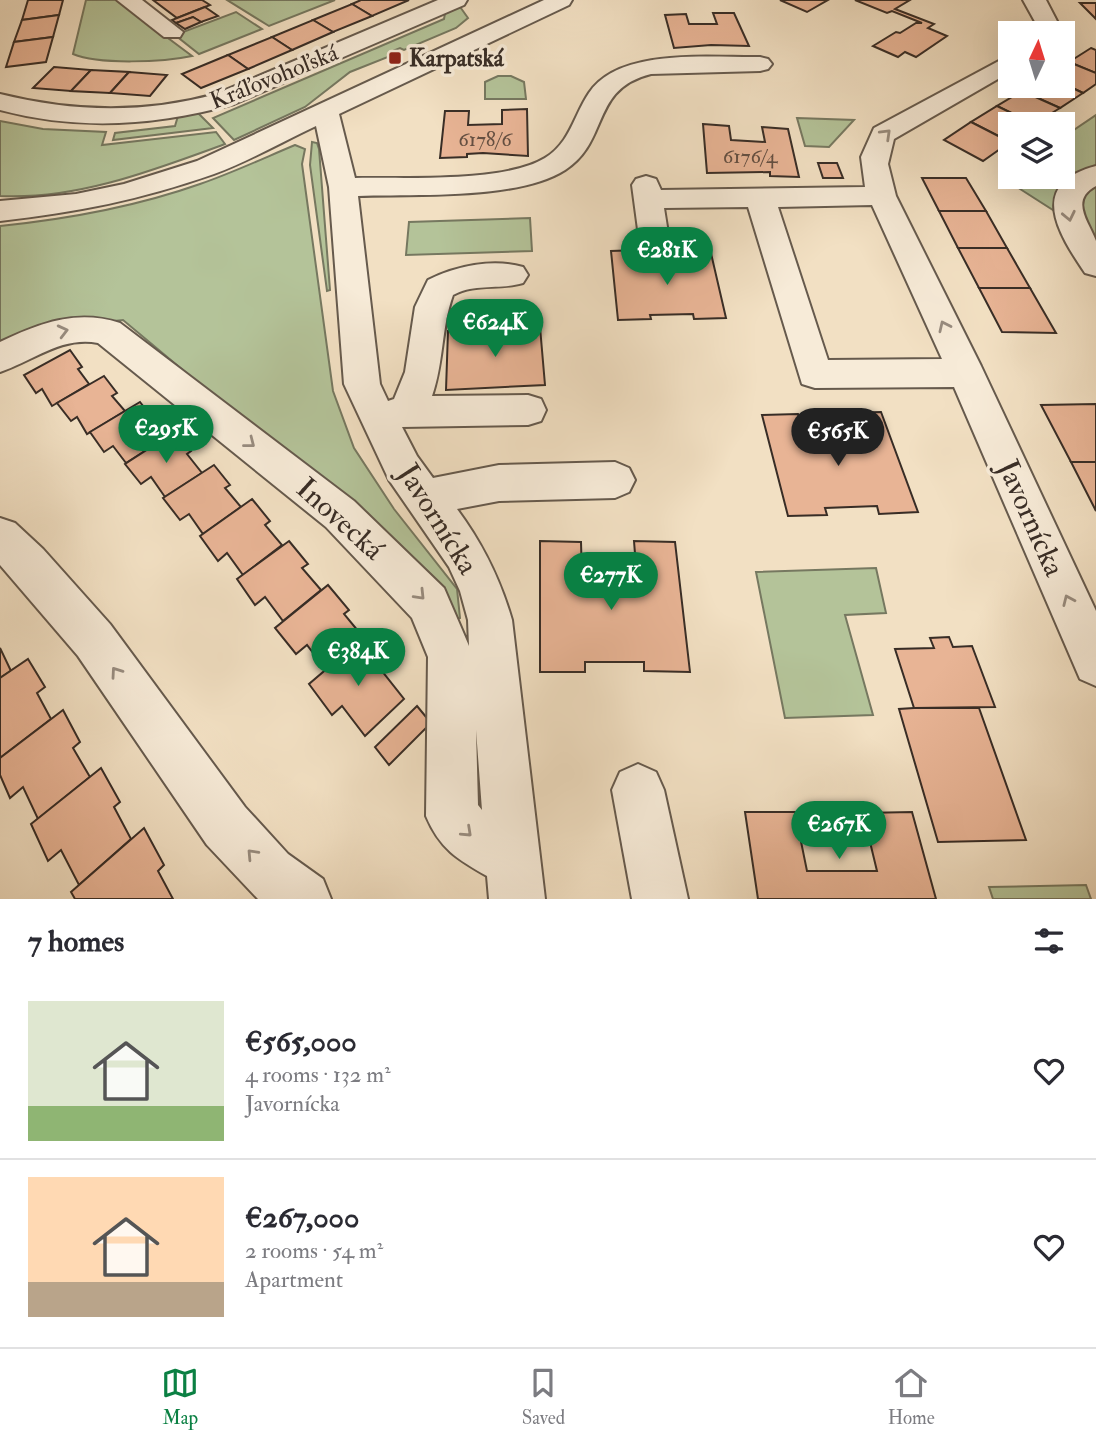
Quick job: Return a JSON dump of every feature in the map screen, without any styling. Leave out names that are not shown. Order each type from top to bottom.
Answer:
[{"type":"street","points":[[128,0],[172,32]]},
{"type":"street","name":"Kráľovohoľská","points":[[0,102],[54,113],[118,118],[199,108],[456,0]]},
{"type":"street","points":[[515,0],[538,12]]},
{"type":"street","points":[[0,211],[76,203],[175,178],[242,153],[561,0]]},
{"type":"street","points":[[1034,0],[1047,21]]},
{"type":"street","points":[[326,113],[343,187],[505,179],[536,173],[556,164],[580,139],[595,102],[614,78],[633,69],[761,64]]},
{"type":"street","name":"Javornícka","points":[[998,69],[883,134],[873,152],[883,196],[1096,663]]},
{"type":"street","points":[[1096,175],[1073,189],[1066,204],[1068,221],[1096,265]]},
{"type":"street","name":"Javornícka","points":[[343,187],[362,384],[394,414],[403,468],[464,553],[481,589],[490,620],[510,886]]},
{"type":"street","points":[[656,252],[647,192],[760,197],[883,196]]},
{"type":"street","points":[[760,197],[815,374],[966,373]]},
{"type":"street","points":[[394,414],[423,372],[432,307],[439,288],[457,278],[512,275]]},
{"type":"street","name":"Inovecká","points":[[0,358],[50,334],[91,327],[108,332],[340,514],[428,603],[451,657],[452,816],[510,886]]},
{"type":"street","points":[[394,414],[528,410]]},
{"type":"street","points":[[423,498],[499,483],[615,480]]},
{"type":"street","points":[[0,537],[28,564],[94,640],[226,827],[269,873],[303,899]]},
{"type":"street","points":[[638,790],[660,899]]},
{"type":"green space","points":[[86,0],[117,0],[192,56],[132,61],[99,60],[73,54]]},
{"type":"green space","points":[[227,0],[335,0],[269,26]]},
{"type":"green space","points":[[458,4],[468,18],[456,28],[404,50],[400,48],[390,52],[393,55],[350,72],[305,107],[234,140],[213,118],[444,19],[446,8]]},
{"type":"green space","points":[[236,12],[262,29],[199,54],[175,35]]},
{"type":"green space","points":[[498,76],[511,76],[524,82],[526,99],[485,99],[485,82]]},
{"type":"green space","points":[[198,113],[213,128],[113,140],[115,133],[175,126],[178,116]]},
{"type":"green space","points":[[1096,115],[1096,246],[1084,230],[1020,189],[1075,189],[1075,129]]},
{"type":"green space","points":[[797,118],[854,120],[829,147],[805,146]]},
{"type":"green space","points":[[0,121],[43,129],[106,132],[102,145],[216,132],[225,144],[143,173],[86,188],[29,196],[0,196]]},
{"type":"green space","points":[[312,142],[317,143],[319,149],[330,290],[327,291],[310,165]]},
{"type":"green space","points":[[295,145],[305,149],[302,164],[333,391],[354,448],[394,509],[457,589],[460,618],[453,620],[351,511],[123,320],[51,328],[0,353],[0,226],[126,206],[212,180]]},
{"type":"green space","points":[[530,218],[532,251],[406,255],[409,222]]},
{"type":"green space","points":[[876,568],[886,613],[845,615],[873,715],[785,718],[756,572]]},
{"type":"green space","points":[[1086,885],[1091,899],[993,899],[989,887]]},
{"type":"building","points":[[28,0],[63,0],[59,15],[22,20]]},
{"type":"building","points":[[153,0],[202,0],[210,5],[177,18]]},
{"type":"building","points":[[361,0],[409,0],[372,16],[352,4]]},
{"type":"building","points":[[780,0],[828,0],[807,12]]},
{"type":"building","points":[[855,0],[910,0],[895,9],[934,24],[928,28],[947,36],[916,57],[905,52],[898,57],[873,46],[896,32],[900,33],[916,23],[922,23]]},
{"type":"building","points":[[1080,3],[1096,3],[1096,19]]},
{"type":"building","points":[[352,4],[372,16],[333,32],[313,20]]},
{"type":"building","points":[[205,7],[218,16],[201,22],[193,17],[176,23],[172,20]]},
{"type":"building","points":[[713,13],[734,13],[749,46],[674,48],[665,15],[686,14],[689,24],[717,24]]},
{"type":"building","points":[[59,15],[53,37],[14,42],[22,20]]},
{"type":"building","points":[[193,17],[201,22],[185,29],[176,23]]},
{"type":"building","points":[[313,20],[333,32],[292,50],[272,37]]},
{"type":"building","points":[[53,37],[46,62],[6,67],[14,42]]},
{"type":"building","points":[[272,37],[292,50],[248,69],[228,55]]},
{"type":"building","points":[[1091,48],[1096,50],[1096,73],[1075,64],[1075,58]]},
{"type":"building","points":[[228,55],[248,69],[201,88],[182,74]]},
{"type":"building","points":[[1075,64],[1096,73],[1096,84],[1083,93],[1075,89]]},
{"type":"building","points":[[54,67],[91,70],[71,91],[33,88]]},
{"type":"building","points":[[91,70],[129,72],[110,93],[71,91]]},
{"type":"building","points":[[129,72],[167,75],[150,96],[110,93]]},
{"type":"building","points":[[1075,89],[1083,93],[1060,108],[1038,98],[1075,98]]},
{"type":"building","points":[[1010,98],[1038,98],[1060,108],[1054,112],[1009,112],[997,106]]},
{"type":"building","points":[[997,106],[1009,112],[998,112],[998,136],[971,122]]},
{"type":"building","points":[[527,109],[528,156],[483,153],[467,154],[467,157],[440,158],[445,111],[469,111],[468,125],[502,124],[502,110]]},
{"type":"building","points":[[971,122],[998,136],[998,150],[983,161],[944,140]]},
{"type":"building","points":[[703,124],[729,126],[731,140],[765,142],[762,127],[788,129],[799,177],[770,176],[770,172],[707,173]]},
{"type":"building","points":[[818,163],[837,163],[843,178],[823,178]]},
{"type":"building","points":[[922,178],[966,178],[986,211],[939,211]]},
{"type":"building","points":[[939,211],[986,211],[1007,248],[958,248]]},
{"type":"building","points":[[958,248],[1007,248],[1030,288],[979,288]]},
{"type":"building","points":[[710,249],[726,318],[694,319],[693,314],[650,315],[651,319],[618,320],[611,251],[640,250],[643,271],[684,270],[679,250]]},
{"type":"building","points":[[979,288],[1030,288],[1056,333],[1002,332]]},
{"type":"building","points":[[540,327],[545,385],[446,390],[448,331]]},
{"type":"building","points":[[70,350],[82,367],[78,369],[89,384],[52,406],[42,389],[36,393],[24,375]]},
{"type":"building","points":[[104,376],[117,393],[112,396],[125,411],[87,434],[77,417],[71,421],[57,403]]},
{"type":"building","points":[[140,402],[154,420],[150,423],[162,440],[126,463],[113,446],[104,452],[90,432]]},
{"type":"building","points":[[1096,404],[1096,462],[1071,462],[1041,405]]},
{"type":"building","points":[[881,412],[918,512],[879,514],[877,506],[825,508],[827,515],[788,516],[762,415],[798,414],[807,443],[855,442],[845,413]]},
{"type":"building","points":[[176,431],[191,451],[187,454],[202,473],[165,497],[151,477],[141,484],[125,464]]},
{"type":"building","points":[[1071,462],[1096,462],[1096,511]]},
{"type":"building","points":[[214,465],[230,485],[225,488],[241,507],[203,534],[189,514],[180,520],[163,498]]},
{"type":"building","points":[[252,499],[270,521],[265,525],[282,545],[243,575],[227,553],[218,561],[200,536]]},
{"type":"building","points":[[289,541],[308,564],[302,568],[321,590],[283,621],[265,597],[255,605],[237,579]]},
{"type":"building","points":[[540,541],[581,542],[582,578],[637,579],[634,541],[675,542],[690,672],[644,671],[644,662],[585,662],[585,672],[540,672]]},
{"type":"building","points":[[328,585],[349,610],[344,614],[363,637],[326,670],[307,645],[296,654],[275,628]]},
{"type":"building","points":[[949,637],[953,647],[972,646],[995,707],[914,708],[895,649],[934,648],[930,638]]},
{"type":"building","points":[[363,638],[385,668],[382,671],[404,699],[365,736],[342,706],[332,715],[309,684]]},
{"type":"building","points":[[0,648],[11,671],[0,678]]},
{"type":"building","points":[[28,659],[45,687],[37,693],[51,719],[0,758],[0,678]]},
{"type":"building","points":[[417,706],[431,723],[389,765],[375,747]]},
{"type":"building","points":[[979,708],[1026,840],[938,842],[899,709]]},
{"type":"building","points":[[63,710],[80,742],[73,748],[90,777],[38,819],[23,787],[10,798],[0,775],[0,758]]},
{"type":"building","points":[[101,768],[120,802],[114,807],[131,839],[79,885],[61,850],[48,861],[31,824]]},
{"type":"building","points":[[745,812],[795,812],[807,871],[877,871],[863,813],[912,812],[936,899],[758,899]]},
{"type":"building","points":[[144,828],[164,865],[158,871],[173,899],[75,899],[71,892]]},
{"type":"place","name":"Karpatská","points":[[395,58]]}]
